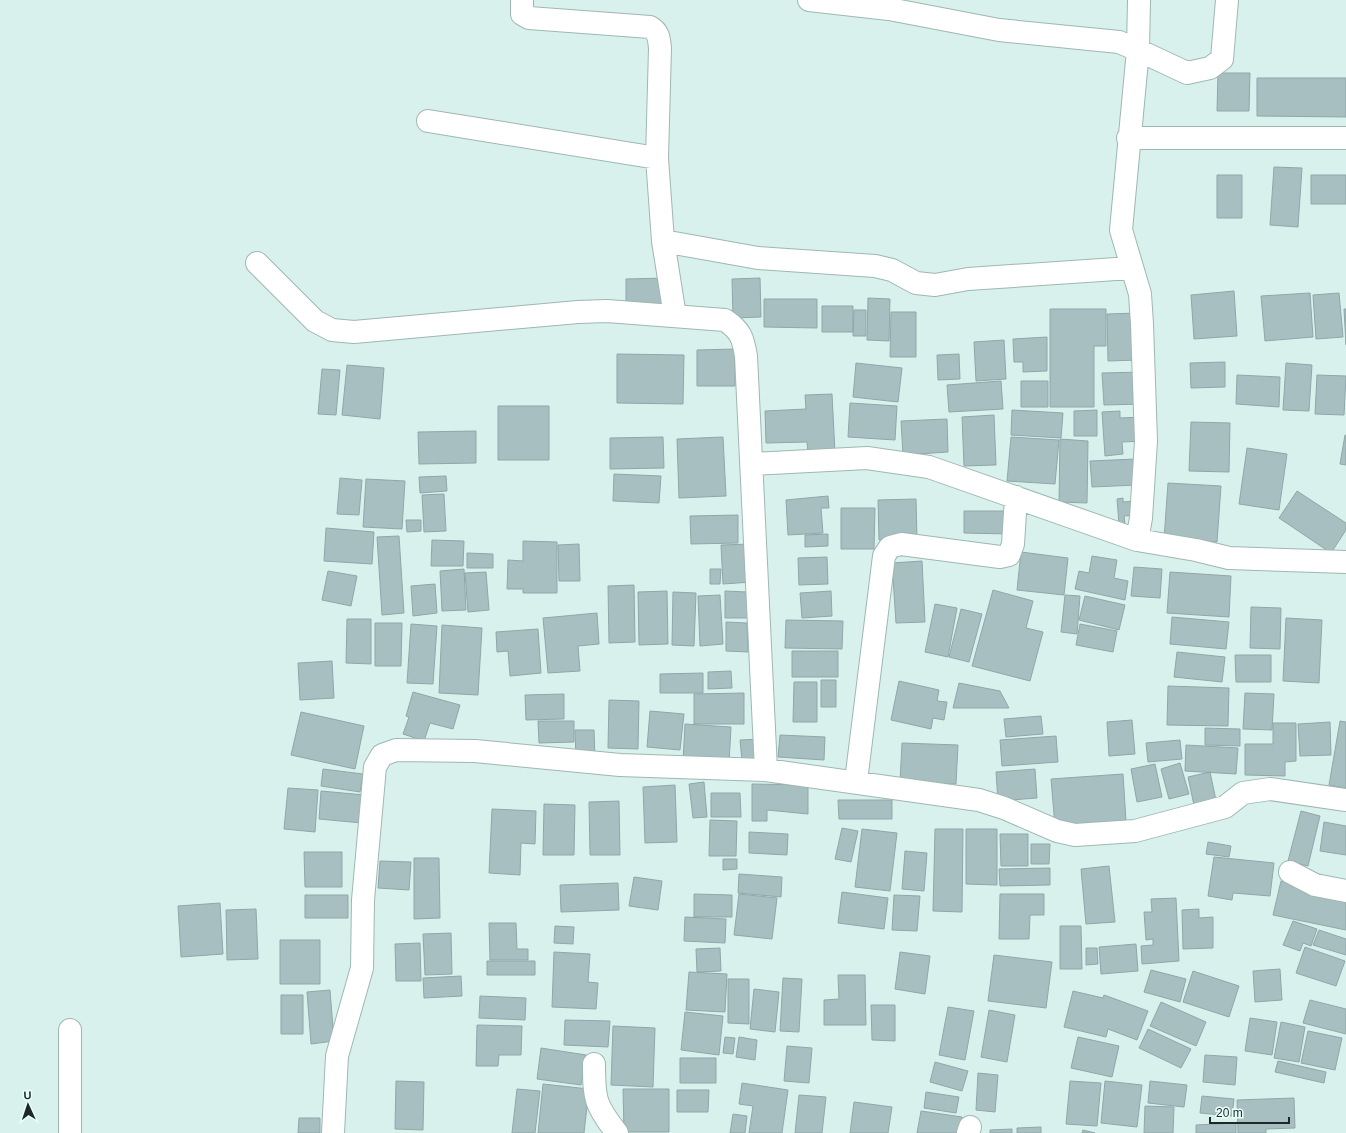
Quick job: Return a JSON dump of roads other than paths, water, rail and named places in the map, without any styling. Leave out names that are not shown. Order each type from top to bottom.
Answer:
[{"type":"street","points":[[522,0],[522,14],[529,18],[650,27],[655,30],[658,36],[660,48],[657,158],[663,241],[675,316]]},
{"type":"street","points":[[809,0],[889,9],[999,30],[1119,42],[1187,73],[1210,68],[1222,59],[1227,0]]},
{"type":"street","points":[[1137,540],[1141,518],[1146,440],[1140,294],[1131,268],[1122,230],[1128,138],[1138,50],[1139,0]]},
{"type":"street","points":[[428,121],[657,158]]},
{"type":"street","points":[[1128,138],[1346,138]]},
{"type":"street","points":[[663,241],[758,258],[875,266],[892,270],[916,283],[935,285],[968,279],[1131,268]]},
{"type":"street","points":[[257,263],[315,321],[332,330],[354,332],[578,312],[606,311],[725,320],[735,327],[743,338],[746,356],[766,770]]},
{"type":"street","points":[[751,464],[867,458],[894,461],[929,467],[1137,540],[1196,550],[1229,558],[1346,562]]},
{"type":"street","points":[[856,781],[884,556],[890,547],[901,544],[1000,557],[1009,555],[1012,544],[1016,497]]},
{"type":"street","points":[[333,1133],[337,1056],[362,968],[363,900],[375,766],[382,755],[396,750],[413,749],[475,751],[620,765],[766,770],[856,781],[979,800],[1004,808],[1057,831],[1075,835],[1135,831],[1225,807],[1243,794],[1270,788],[1346,800]]},
{"type":"street","points":[[1290,872],[1315,885],[1346,891]]},
{"type":"street","points":[[70,1030],[70,1133]]},
{"type":"street","points":[[594,1064],[594,1093],[599,1107],[617,1133]]}]
